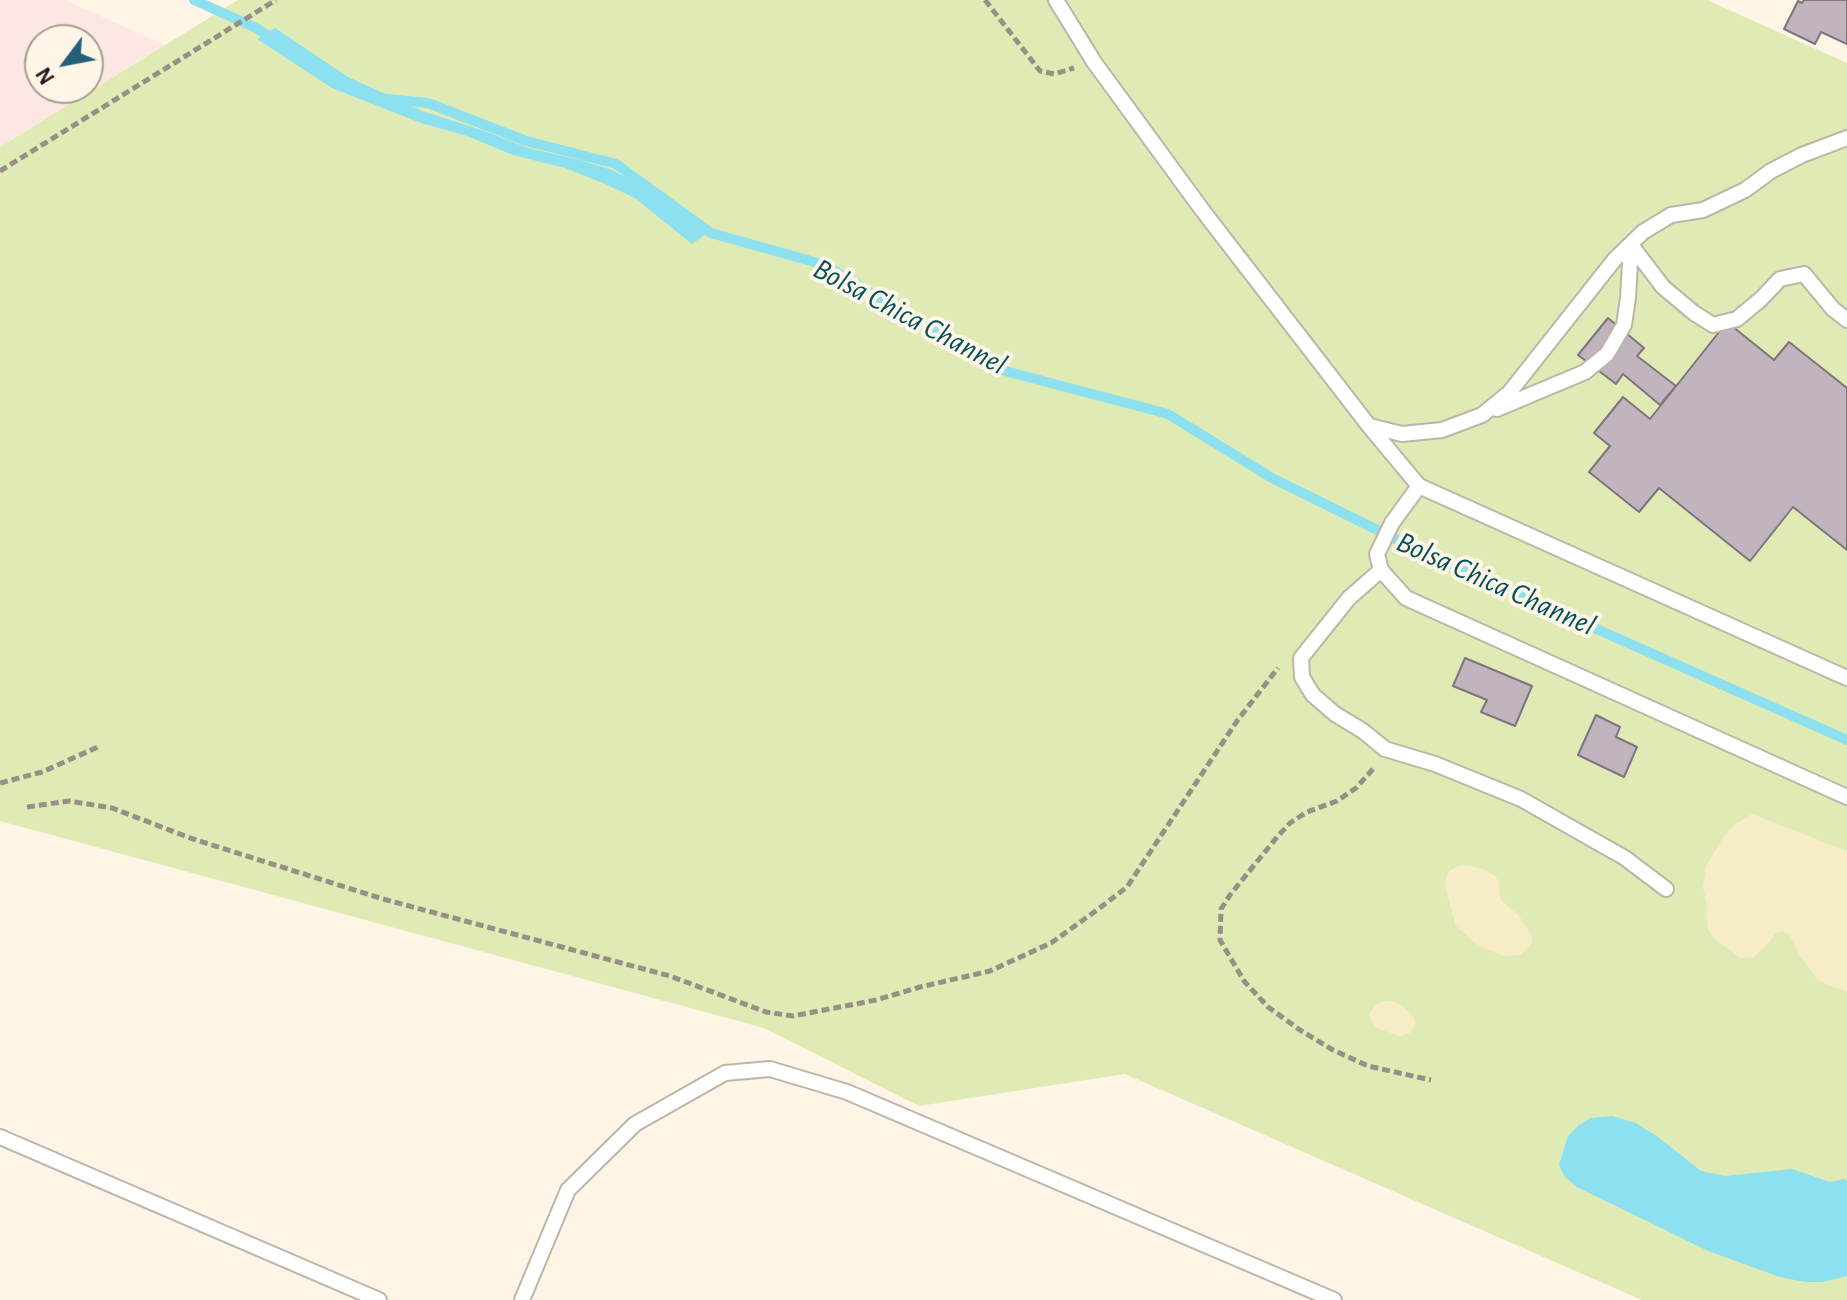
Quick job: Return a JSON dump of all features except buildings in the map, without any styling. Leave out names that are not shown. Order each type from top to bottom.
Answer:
[{"type":"lane","points":[[1056,0],[1094,62],[1203,211],[1419,486],[1847,678]]},
{"type":"lane","points":[[1482,415],[1509,393],[1615,259],[1643,232],[1671,215],[1703,210],[1745,190],[1771,171],[1802,155],[1847,138]]},
{"type":"lane","points":[[1369,426],[1402,434],[1442,430],[1585,372],[1607,354],[1624,325],[1631,245]]},
{"type":"lane","points":[[1631,245],[1663,287],[1713,325],[1737,319],[1780,279],[1804,274],[1833,309],[1847,320]]},
{"type":"lane","points":[[1419,486],[1392,523],[1377,554],[1381,570],[1406,598],[1847,797]]},
{"type":"lane","points":[[1381,570],[1349,598],[1301,658],[1302,677],[1313,695],[1385,749],[1435,764],[1521,799],[1625,858],[1666,889]]},
{"type":"lane","points":[[522,1300],[568,1190],[635,1124],[725,1073],[770,1069],[847,1092],[1334,1300]]},
{"type":"lane","points":[[0,1137],[379,1300]]},
{"type":"path","points":[[0,171],[276,0]]},
{"type":"path","points":[[985,0],[1040,71],[1054,74],[1094,62]]},
{"type":"path","points":[[27,807],[69,801],[112,808],[193,839],[383,899],[670,976],[766,1012],[793,1016],[876,1000],[990,971],[1051,943],[1127,887],[1237,721],[1276,668],[1301,658]]},
{"type":"path","points":[[0,783],[42,772],[100,746]]},
{"type":"path","points":[[1385,749],[1375,767],[1356,788],[1337,801],[1307,812],[1290,823],[1277,837],[1221,909],[1220,940],[1244,981],[1268,1007],[1300,1030],[1368,1066],[1431,1080]]},
{"type":"shaded area","points":[[0,0],[65,0],[165,45],[104,83],[104,24],[24,24],[24,104],[70,104],[0,147]]},
{"type":"green space","points":[[238,0],[1707,0],[1847,63],[1847,1300],[1642,1300],[1125,1074],[919,1106],[764,1028],[0,821],[0,147],[70,104],[104,104],[104,83]]},
{"type":"sand","points":[[1752,814],[1847,851],[1847,991],[1818,980],[1788,933],[1776,933],[1754,957],[1741,958],[1714,939],[1708,929],[1703,887],[1706,866],[1724,836],[1734,825]]},
{"type":"sand","points":[[1461,865],[1485,870],[1499,882],[1500,899],[1519,916],[1532,936],[1532,942],[1521,955],[1505,956],[1485,949],[1456,926],[1445,880],[1452,869]]},
{"type":"sand","points":[[1385,1001],[1402,1005],[1411,1014],[1415,1024],[1410,1033],[1400,1036],[1374,1025],[1369,1015],[1371,1010]]},
{"type":"water","points":[[275,28],[348,77],[425,112],[528,148],[612,170],[639,184],[706,234],[692,244],[635,198],[603,183],[421,123],[332,88],[257,39]]},
{"type":"water","points":[[1612,1116],[1636,1123],[1701,1171],[1725,1176],[1792,1169],[1830,1182],[1847,1181],[1847,1276],[1822,1282],[1780,1277],[1708,1251],[1577,1187],[1565,1177],[1559,1165],[1568,1136],[1591,1118]]},
{"type":"waterway","name":"Bolsa Chica Channel","points":[[194,0],[275,40]]},
{"type":"waterway","name":"Bolsa Chica Channel","points":[[387,99],[428,103],[526,141],[616,164],[711,233],[825,265],[994,368],[1168,414],[1272,478],[1418,550],[1847,740]]}]
